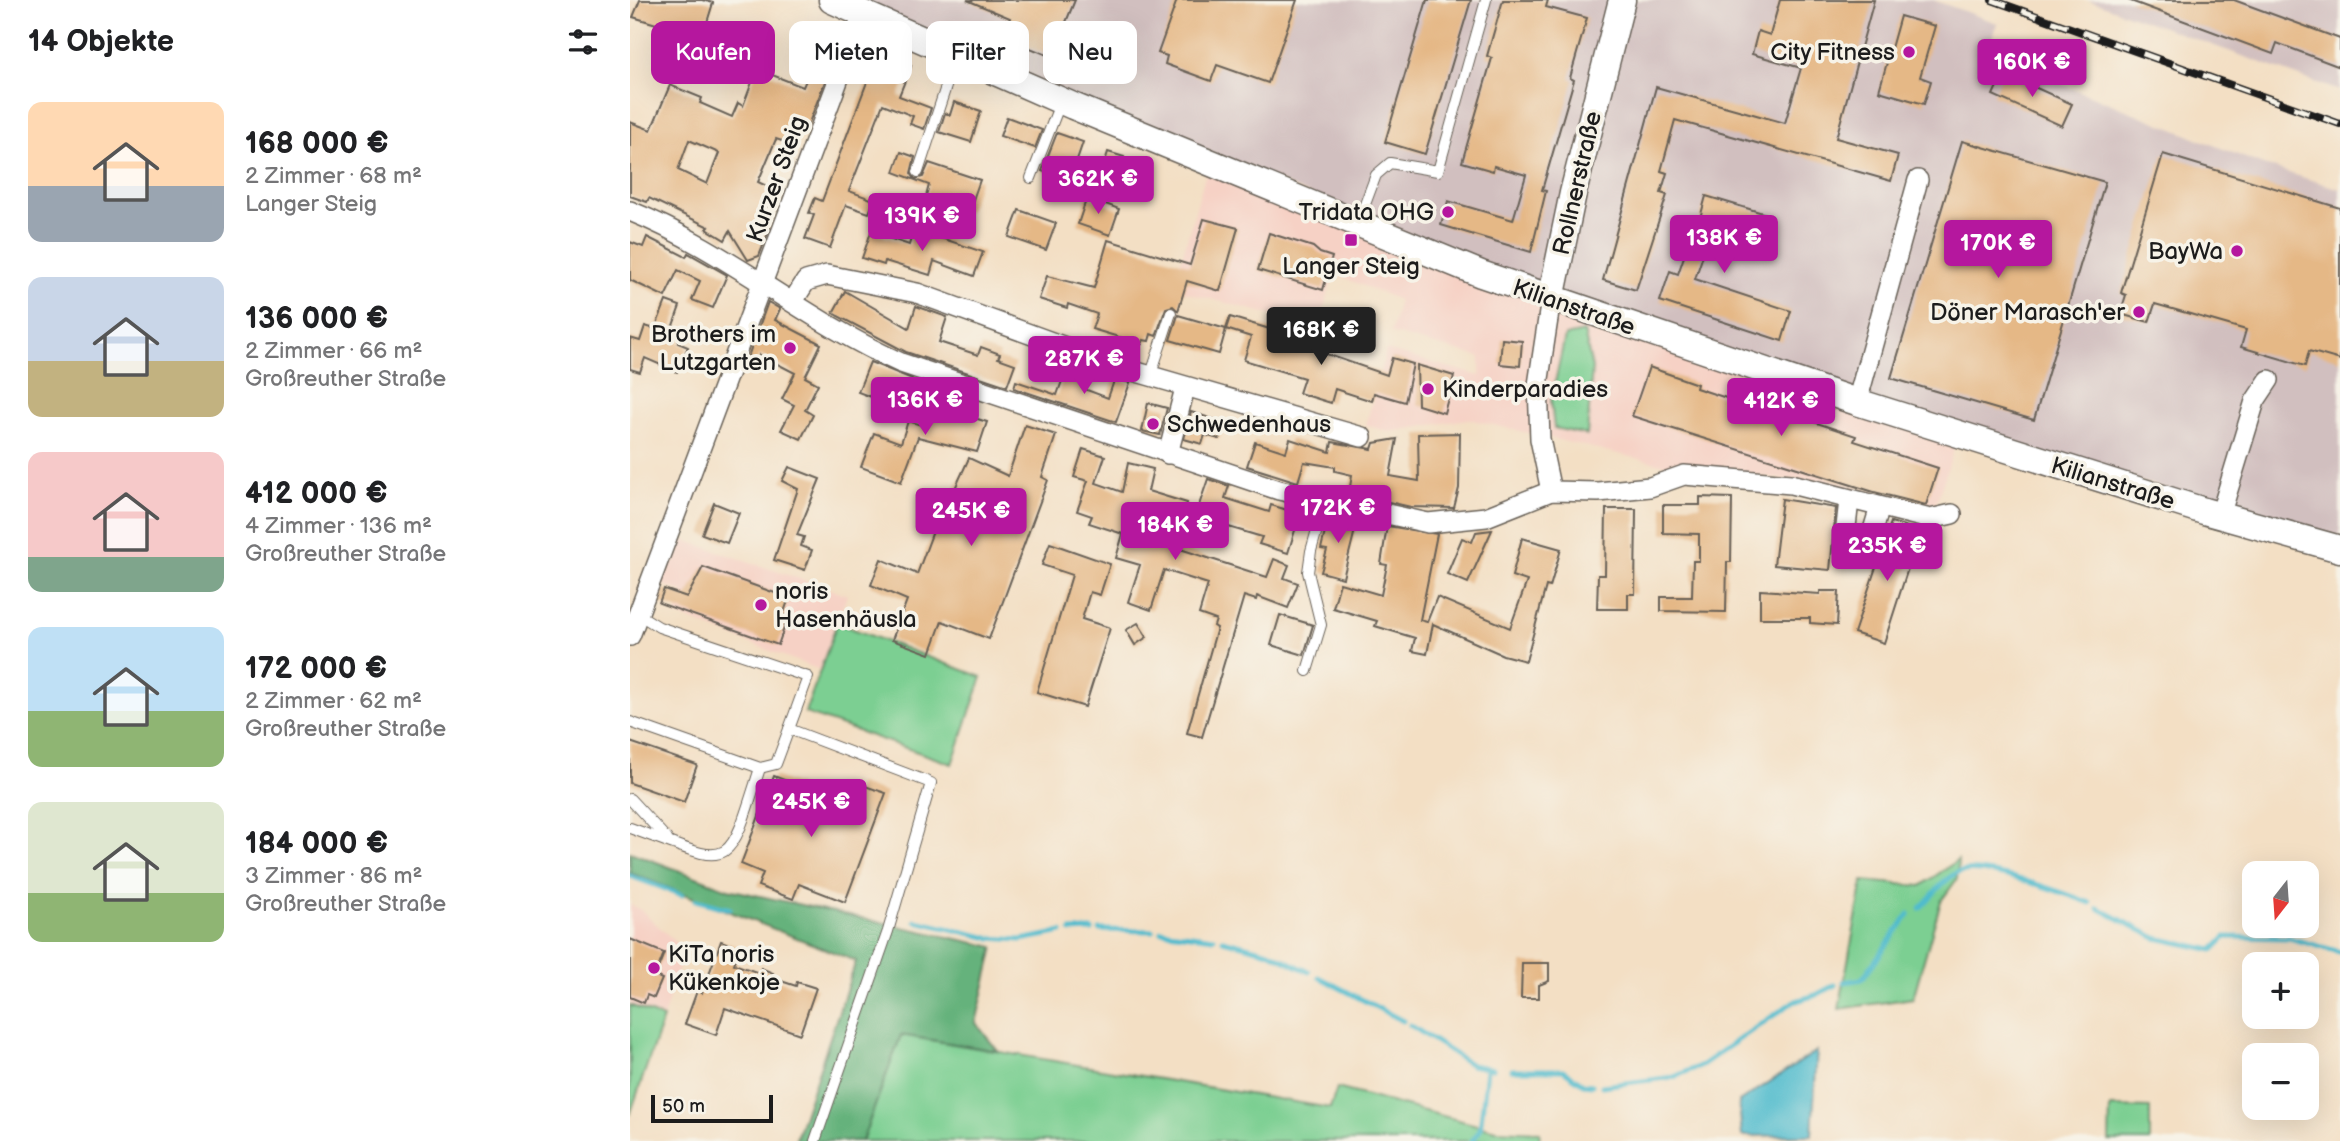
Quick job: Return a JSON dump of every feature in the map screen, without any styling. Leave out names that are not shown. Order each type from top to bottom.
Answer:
[{"type":"main road","name":"Kilianstraße","points":[[832,0],[926,42]]},
{"type":"main road","name":"Rollnerstraße","points":[[1551,299],[1573,193],[1622,0]]},
{"type":"main road","name":"Kilianstraße","points":[[1022,84],[1469,270],[1551,299],[1857,402],[2220,516],[2340,550]]},
{"type":"street","name":"Kurzer Steig","points":[[630,636],[863,14]]},
{"type":"street","points":[[1857,402],[1918,180]]},
{"type":"street","points":[[630,211],[673,228],[764,282],[855,341],[901,363],[1168,454],[1325,502],[1428,523],[1453,523],[1486,517],[1551,491],[1598,492],[1650,487],[1684,475],[1791,484],[1930,519],[1952,514]]},
{"type":"street","points":[[793,301],[806,281],[827,275],[917,293],[1150,377],[1362,437]]},
{"type":"street","name":"Rollnerstraße","points":[[1551,299],[1538,393],[1540,439],[1551,491]]},
{"type":"street","points":[[2220,516],[2255,401],[2269,380]]},
{"type":"street","points":[[1168,454],[1185,388]]},
{"type":"street","points":[[1849,500],[1845,536],[1870,540],[1880,507]]},
{"type":"lane","points":[[1358,223],[1376,175],[1390,163],[1438,171],[1486,0]]},
{"type":"lane","points":[[918,172],[947,84]]},
{"type":"lane","points":[[1031,178],[1061,101]]},
{"type":"lane","points":[[1150,377],[1171,313]]},
{"type":"lane","points":[[1307,671],[1321,625],[1319,604],[1308,572],[1325,502]]},
{"type":"lane","points":[[630,722],[760,768],[776,764],[808,677],[659,627],[638,614]]},
{"type":"lane","points":[[789,729],[931,783],[884,944],[815,1141]]},
{"type":"lane","points":[[630,828],[704,856],[717,856],[729,850],[739,834],[760,768]]},
{"type":"lane","points":[[630,799],[670,842]]},
{"type":"shaded area","points":[[839,0],[1933,0],[1997,23],[1987,54],[2263,165],[2340,189],[2340,537],[1971,434],[1527,284],[1029,78],[1029,21],[926,21],[926,36],[912,30],[912,21],[890,21]]},
{"type":"shaded area","points":[[2088,0],[2340,0],[2340,91],[2292,74]]},
{"type":"shaded area","points":[[1207,169],[1960,431],[1932,516],[1834,485],[1670,466],[1468,419],[1389,432],[1366,425],[1386,350],[1480,376],[1480,357],[1391,333],[1399,300],[1334,274],[1318,327],[1173,289]]},
{"type":"shaded area","name":"noris Hasenhäusla","points":[[675,537],[847,595],[820,670],[676,615],[683,592],[661,584]]},
{"type":"shaded area","name":"KiTa noris Kükenkoje","points":[[630,904],[642,911],[684,950],[663,1018],[630,1005]]},
{"type":"green space","points":[[1584,332],[1592,368],[1587,435],[1554,428],[1551,401],[1565,336]]},
{"type":"green space","points":[[837,623],[982,677],[952,764],[805,713]]},
{"type":"green space","points":[[630,852],[728,889],[994,947],[976,1023],[998,1051],[901,1035],[862,1141],[795,1141],[856,961],[630,873]]},
{"type":"green space","points":[[1958,860],[1957,879],[1941,901],[1913,998],[1839,1009],[1863,881],[1921,886]]},
{"type":"green space","points":[[630,1005],[663,1018],[630,1115]]},
{"type":"green space","points":[[901,1035],[1330,1108],[1337,1088],[1496,1130],[1540,1132],[1539,1141],[862,1141]]},
{"type":"green space","points":[[2110,1107],[2150,1108],[2150,1141],[2109,1141]]},
{"type":"water","points":[[1817,1051],[1812,1135],[1742,1136],[1739,1102]]},
{"type":"building","points":[[640,0],[703,0],[713,3],[707,21],[651,22],[633,17]]},
{"type":"building","points":[[967,0],[1075,0],[1066,21],[1043,21],[1043,53],[1029,48],[1029,21],[1009,21],[1010,18]]},
{"type":"building","points":[[1177,0],[1297,0],[1268,83],[1217,65],[1211,81],[1165,64],[1167,56],[1158,53]]},
{"type":"building","points":[[1427,0],[1471,0],[1425,154],[1385,142]]},
{"type":"building","points":[[1503,0],[1548,0],[1546,7],[1587,18],[1570,78],[1574,80],[1542,190],[1546,191],[1531,252],[1441,225],[1448,201],[1513,220],[1526,175],[1494,166],[1493,171],[1462,162],[1492,58],[1487,56]]},
{"type":"building","points":[[1780,0],[1874,0],[1836,138],[1898,155],[1891,181],[1675,120],[1661,171],[1667,173],[1661,193],[1667,195],[1636,290],[1603,280],[1656,87],[1785,123],[1801,68],[1752,54],[1758,31],[1770,35]]},
{"type":"building","points":[[2128,0],[2234,0],[2340,39],[2340,67],[2277,43],[2273,54]]},
{"type":"building","name":"City Fitness","points":[[1900,16],[1935,26],[1920,77],[1931,81],[1924,104],[1879,91]]},
{"type":"building","points":[[2003,73],[2072,104],[2062,126],[1993,95]]},
{"type":"building","points":[[775,76],[789,82],[789,84],[803,87],[804,84],[824,84],[805,133],[795,130],[791,144],[776,139],[758,182],[775,190],[758,222],[770,228],[759,256],[748,260],[730,231],[725,240],[707,229],[709,227],[649,198],[647,202],[630,196],[630,122],[651,130],[670,85],[702,98],[700,103],[732,117],[738,103],[743,106],[751,84],[775,84]],"holes":[[[689,140],[719,153],[707,184],[678,170]]]},
{"type":"building","points":[[866,84],[904,84],[899,96],[931,108],[924,129],[910,124],[913,116],[883,104],[849,191],[874,200],[869,213],[846,205],[830,248],[805,239],[814,215],[809,213],[815,198],[822,201]]},
{"type":"building","points":[[954,102],[981,111],[971,142],[939,132],[945,113],[950,115]]},
{"type":"building","points":[[1007,117],[1042,130],[1035,148],[1000,136]]},
{"type":"building","points":[[1057,133],[1083,142],[1070,180],[1042,171]]},
{"type":"building","points":[[1962,141],[2105,182],[2034,420],[1891,378]]},
{"type":"building","points":[[901,152],[915,157],[911,173],[915,179],[923,177],[929,163],[980,180],[969,211],[926,196],[929,185],[894,172]]},
{"type":"building","points":[[1108,152],[1124,157],[1118,173],[1103,168]]},
{"type":"building","name":"BayWa","points":[[2163,154],[2340,208],[2340,360],[2309,351],[2305,366],[2241,347],[2246,330],[2155,304],[2149,322],[2120,314],[2126,295],[2121,293]]},
{"type":"building","points":[[1706,196],[1766,214],[1757,245],[1711,231],[1695,279],[1791,311],[1782,341],[1660,301],[1670,271],[1678,274],[1690,239],[1694,240]]},
{"type":"building","points":[[1087,197],[1119,209],[1110,235],[1078,224]]},
{"type":"building","points":[[1019,210],[1056,223],[1046,250],[1009,237]]},
{"type":"building","points":[[1204,219],[1238,228],[1220,291],[1187,281],[1178,311],[1173,306],[1166,308],[1156,336],[1151,334],[1149,341],[1143,340],[1142,344],[1092,329],[1097,314],[1068,304],[1067,308],[1039,299],[1047,276],[1094,288],[1108,240],[1190,265]]},
{"type":"building","points":[[914,229],[983,252],[974,276],[934,261],[930,275],[885,261],[884,265],[862,258],[871,232],[909,245]]},
{"type":"building","points":[[1269,233],[1313,247],[1332,257],[1323,290],[1258,270]]},
{"type":"building","points":[[647,237],[686,257],[688,253],[727,275],[713,308],[692,300],[700,281],[678,270],[665,297],[630,280],[630,242],[643,247]]},
{"type":"building","points":[[845,291],[909,328],[916,306],[947,317],[939,342],[978,355],[981,347],[1000,354],[998,358],[1015,364],[1007,386],[906,352],[838,316],[833,313]]},
{"type":"building","points":[[666,301],[680,306],[670,334],[680,338],[678,343],[688,347],[677,372],[645,358],[640,372],[630,369],[630,338],[640,341],[645,326],[655,329]]},
{"type":"building","points":[[768,302],[780,309],[775,320],[821,344],[805,377],[818,384],[805,410],[813,415],[801,439],[781,430],[794,405],[782,399],[795,373],[760,355],[754,369],[745,365]]},
{"type":"building","points":[[1178,315],[1226,329],[1219,354],[1170,340]]},
{"type":"building","points":[[1230,317],[1296,337],[1294,343],[1387,375],[1392,358],[1413,364],[1405,402],[1374,393],[1372,401],[1335,389],[1331,403],[1299,393],[1304,378],[1244,360],[1251,337],[1226,329]]},
{"type":"building","points":[[1502,339],[1522,341],[1520,366],[1500,364]]},
{"type":"building","points":[[870,362],[912,379],[900,408],[858,392]]},
{"type":"building","points":[[1417,365],[1454,376],[1444,413],[1418,405]]},
{"type":"building","points":[[1649,367],[1697,384],[1696,388],[1775,414],[1776,409],[1856,436],[1854,441],[1938,468],[1926,505],[1874,492],[1632,416]]},
{"type":"building","points":[[1066,370],[1089,378],[1084,389],[1108,398],[1115,378],[1130,383],[1116,422],[1014,388],[1016,381],[1057,395]]},
{"type":"building","points":[[938,388],[961,396],[955,412],[987,422],[977,452],[918,437],[901,482],[861,467],[874,433],[901,443],[908,421],[925,426]]},
{"type":"building","name":"Schwedenhaus","points":[[1148,403],[1167,408],[1160,435],[1142,431]]},
{"type":"building","points":[[1191,412],[1225,423],[1219,439],[1205,435],[1202,444],[1184,439]]},
{"type":"building","points":[[1025,425],[1056,435],[1042,477],[1048,480],[989,639],[942,621],[930,654],[892,640],[907,600],[871,585],[881,559],[917,574],[947,494],[952,495],[969,458],[1008,476]]},
{"type":"building","points":[[1460,433],[1459,488],[1454,508],[1411,507],[1349,493],[1352,475],[1335,471],[1335,467],[1304,462],[1298,482],[1247,466],[1255,442],[1286,452],[1290,439],[1330,452],[1332,442],[1372,449],[1374,443],[1397,439],[1390,476],[1419,481],[1418,434]]},
{"type":"building","points":[[1083,449],[1105,456],[1096,483],[1122,492],[1128,463],[1153,469],[1148,491],[1187,503],[1174,547],[1267,577],[1274,559],[1289,565],[1284,578],[1298,583],[1288,608],[1257,596],[1256,600],[1244,596],[1202,737],[1187,733],[1217,628],[1214,626],[1216,620],[1199,614],[1208,584],[1164,570],[1151,610],[1128,602],[1140,565],[1116,558],[1123,534],[1089,523],[1092,516],[1077,511],[1088,481],[1074,477]]},
{"type":"building","points":[[789,467],[820,479],[797,535],[804,537],[801,546],[812,550],[805,570],[774,560],[798,489],[782,481]]},
{"type":"building","points":[[1208,479],[1229,486],[1225,498],[1269,512],[1271,505],[1300,514],[1288,553],[1259,544],[1262,537],[1195,517]]},
{"type":"building","points":[[1700,497],[1732,498],[1731,562],[1727,562],[1726,612],[1661,611],[1661,597],[1692,597],[1693,561],[1699,561],[1699,534],[1663,533],[1663,505],[1700,505]]},
{"type":"building","points":[[1782,499],[1836,508],[1830,570],[1774,565]]},
{"type":"building","points":[[714,503],[739,513],[727,543],[702,534]]},
{"type":"building","points":[[1606,509],[1636,509],[1635,594],[1628,594],[1628,609],[1597,609],[1598,575],[1605,575]]},
{"type":"building","points":[[1329,515],[1357,522],[1343,578],[1321,572],[1327,550],[1321,549]]},
{"type":"building","points":[[1891,522],[1920,531],[1884,643],[1854,633]]},
{"type":"building","points":[[1387,526],[1437,534],[1420,620],[1427,622],[1437,597],[1510,628],[1527,581],[1512,576],[1522,538],[1561,549],[1550,587],[1546,586],[1526,661],[1503,655],[1433,624],[1427,654],[1412,651],[1415,638],[1375,626],[1377,621],[1333,608],[1340,583],[1381,595],[1387,565],[1381,564]]},
{"type":"building","points":[[1492,530],[1468,583],[1447,574],[1462,538],[1472,542],[1476,532]]},
{"type":"building","points":[[1050,543],[1110,564],[1100,595],[1090,592],[1082,619],[1110,628],[1085,707],[1037,692],[1072,575],[1042,565]]},
{"type":"building","points":[[703,567],[789,598],[783,615],[788,617],[778,645],[659,603],[664,589],[687,597]]},
{"type":"building","points":[[1760,590],[1820,594],[1820,591],[1839,591],[1837,625],[1810,623],[1810,618],[1760,618]]},
{"type":"building","points":[[1280,615],[1313,625],[1304,655],[1271,645]]},
{"type":"building","points":[[1138,623],[1147,637],[1135,645],[1126,630]]},
{"type":"building","points":[[630,742],[697,765],[684,802],[630,783]]},
{"type":"building","points":[[774,776],[851,806],[859,784],[886,793],[845,902],[799,884],[793,899],[758,886],[763,873],[741,864]]},
{"type":"building","points":[[630,939],[664,953],[655,976],[662,979],[654,998],[647,995],[644,1003],[630,997]]},
{"type":"building","points":[[721,941],[740,948],[734,964],[759,973],[761,968],[773,973],[772,978],[796,986],[797,982],[816,988],[800,1034],[725,1008],[716,1035],[685,1024],[697,991],[702,993]]},
{"type":"building","points":[[1522,963],[1549,963],[1549,981],[1539,985],[1539,998],[1521,998]]},
{"type":"waterway","points":[[1920,908],[1950,877],[1966,871],[1982,871],[2021,880],[2090,903]]},
{"type":"waterway","points":[[630,876],[682,895]]},
{"type":"waterway","points":[[696,900],[730,909]]},
{"type":"waterway","points":[[2098,908],[2156,938],[2213,950],[2226,937],[2289,938],[2340,952]]},
{"type":"waterway","points":[[1844,982],[1862,979],[1909,914]]},
{"type":"waterway","points":[[916,921],[990,938],[1021,940],[1062,932]]},
{"type":"waterway","points":[[1071,931],[1092,930]]},
{"type":"waterway","points":[[1100,930],[1153,931]]},
{"type":"waterway","points":[[1161,931],[1214,938]]},
{"type":"waterway","points":[[1223,940],[1269,952],[1309,972]]},
{"type":"waterway","points":[[1319,977],[1403,1021]]},
{"type":"waterway","points":[[1602,1086],[1674,1077],[1702,1065],[1793,1002],[1816,995],[1835,985]]},
{"type":"waterway","points":[[1410,1025],[1471,1065],[1493,1069]]},
{"type":"waterway","points":[[1472,1141],[1480,1130],[1487,1070]]},
{"type":"waterway","points":[[1512,1070],[1563,1070],[1583,1084],[1592,1085]]},
{"type":"railway","points":[[1992,0],[2340,124]]},
{"type":"place","name":"City Fitness","points":[[1909,52]]},
{"type":"place","name":"Tridata OHG","points":[[1448,212]]},
{"type":"place","name":"Langer Steig","points":[[1351,240]]},
{"type":"place","name":"BayWa","points":[[2237,251]]},
{"type":"place","name":"Döner Marasch'er","points":[[2139,312]]},
{"type":"place","name":"Brothers im Lutzgarten","points":[[790,348]]},
{"type":"place","name":"Kinderparadies","points":[[1428,389]]},
{"type":"place","name":"Schwedenhaus","points":[[1153,424]]},
{"type":"place","name":"noris Hasenhäusla","points":[[761,605]]},
{"type":"place","name":"KiTa noris Kükenkoje","points":[[654,968]]}]
